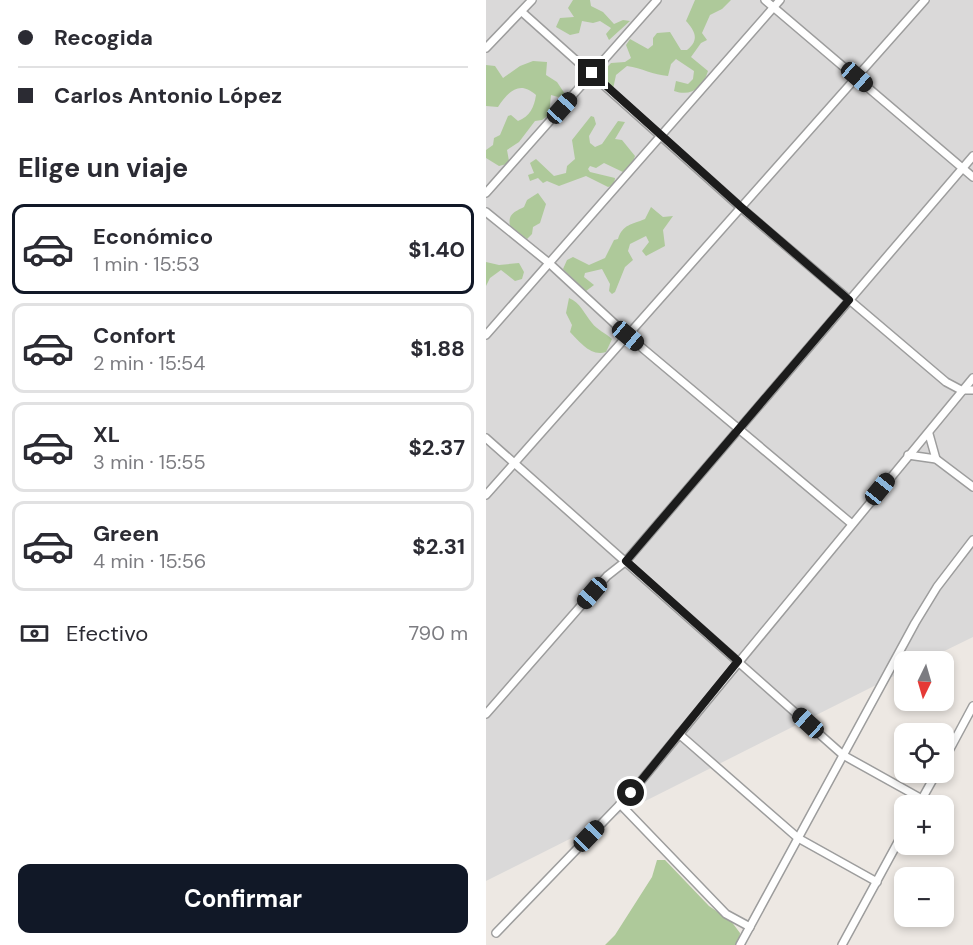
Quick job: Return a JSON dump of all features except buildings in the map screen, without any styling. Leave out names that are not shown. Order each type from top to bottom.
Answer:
[{"type":"street","points":[[486,48],[532,0]]},
{"type":"street","points":[[486,193],[657,0]]},
{"type":"street","points":[[765,0],[973,177]]},
{"type":"street","points":[[486,335],[780,0]]},
{"type":"street","points":[[486,495],[517,463],[925,0]]},
{"type":"street","points":[[522,12],[741,207],[946,382],[962,390],[973,390]]},
{"type":"street","points":[[486,714],[607,576],[626,561],[973,156]]},
{"type":"street","points":[[486,212],[549,263],[628,336],[852,524]]},
{"type":"street","points":[[496,933],[620,804],[908,455],[929,434],[973,378]]},
{"type":"street","points":[[929,434],[936,459]]},
{"type":"street","points":[[486,438],[517,463],[843,755],[909,795]]},
{"type":"street","points":[[908,455],[936,459],[973,487]]},
{"type":"street","points":[[740,945],[915,623],[973,540]]},
{"type":"street","points":[[954,742],[972,709]]},
{"type":"street","points":[[680,734],[798,838],[877,882]]},
{"type":"street","points":[[620,804],[726,914],[750,927]]},
{"type":"street","points":[[842,945],[894,850]]},
{"type":"shaded area","points":[[486,0],[973,0],[973,637],[944,651],[894,651],[894,676],[486,881]]},
{"type":"green space","points":[[573,0],[590,0],[591,6],[603,12],[614,24],[623,20],[630,21],[609,40],[606,34],[611,28],[600,21],[593,23],[582,21],[579,33],[570,35],[556,27],[560,18],[574,17],[568,8]]},
{"type":"green space","points":[[695,0],[731,0],[722,9],[710,15],[702,33],[707,40],[701,43],[691,57],[708,71],[700,86],[686,93],[674,91],[676,81],[688,84],[693,79],[694,71],[676,59],[671,64],[668,76],[627,66],[616,75],[613,89],[601,74],[611,63],[625,62],[631,58],[626,45],[630,39],[648,49],[653,45],[653,38],[657,33],[670,32],[681,50],[687,50],[694,43],[695,36],[686,21]]},
{"type":"green space","points":[[533,61],[547,62],[546,75],[557,82],[565,94],[558,97],[551,95],[549,115],[542,120],[535,121],[519,142],[507,150],[509,161],[507,164],[499,166],[486,158],[486,150],[493,145],[494,138],[500,135],[508,116],[511,115],[518,121],[528,114],[533,108],[536,95],[525,88],[515,89],[498,107],[486,106],[486,65],[495,66],[503,78],[520,66]]},
{"type":"green space","points":[[591,116],[594,117],[596,124],[589,136],[590,143],[595,147],[602,144],[618,121],[625,122],[615,139],[622,140],[635,156],[631,167],[625,173],[604,163],[596,168],[590,166],[588,169],[590,172],[615,178],[614,185],[608,187],[586,176],[559,186],[547,181],[543,183],[538,178],[530,181],[528,175],[534,173],[530,163],[536,159],[554,176],[566,173],[567,166],[575,159],[572,140]]},
{"type":"green space","points":[[538,193],[546,204],[540,223],[533,227],[532,234],[527,239],[510,226],[510,219],[515,212],[524,207],[527,200]]},
{"type":"green space","points":[[651,207],[663,217],[673,216],[663,230],[665,246],[646,256],[642,251],[649,242],[646,236],[630,244],[628,251],[633,260],[625,267],[615,292],[612,294],[609,291],[610,284],[602,269],[585,273],[584,277],[594,285],[586,291],[563,269],[567,260],[573,257],[589,265],[605,258],[622,230],[645,219]]},
{"type":"green space","points":[[486,262],[499,265],[519,263],[524,272],[522,279],[515,281],[501,270],[490,278],[486,286]]},
{"type":"green space","points":[[569,298],[579,306],[594,325],[612,339],[606,352],[591,351],[570,332],[572,325],[566,313]]},
{"type":"green space","points":[[657,860],[665,860],[709,906],[731,921],[740,933],[739,945],[605,945],[615,935],[652,877]]},
{"type":"route","points":[[592,73],[849,300],[626,561],[738,661],[631,793]]}]
